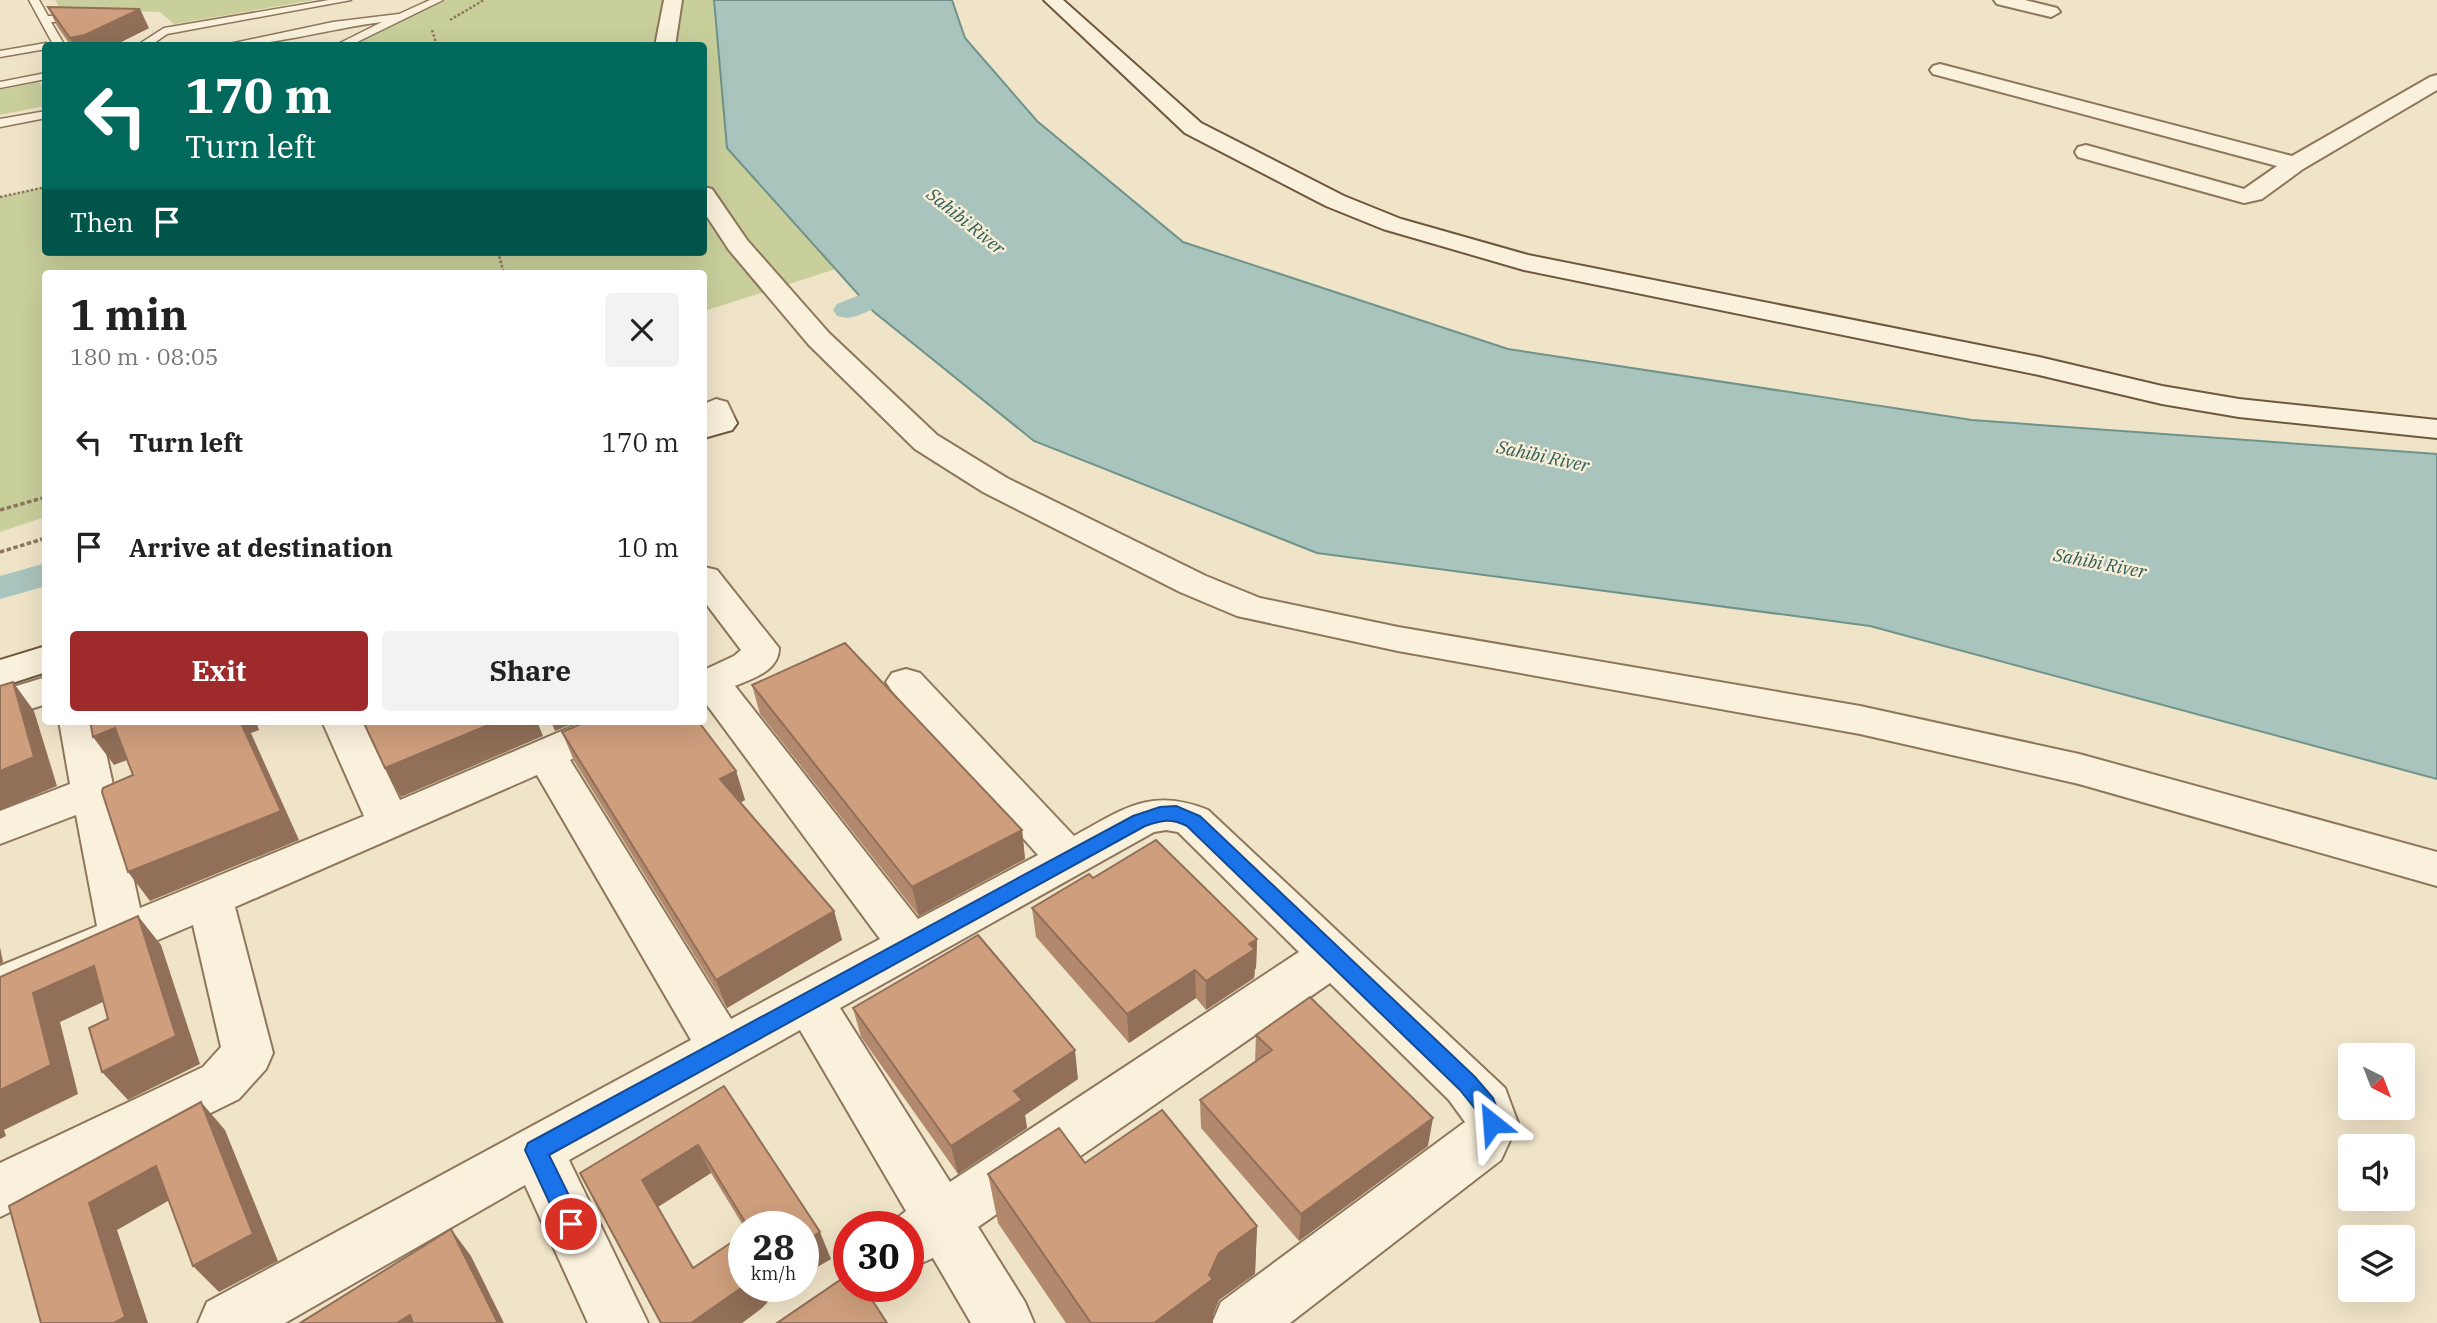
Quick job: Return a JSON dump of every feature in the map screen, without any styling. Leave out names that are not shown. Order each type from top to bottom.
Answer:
[{"type":"street","points":[[666,42],[673,0]]},
{"type":"street","points":[[1053,0],[1193,128],[1335,201],[1392,224],[1453,243],[1524,262],[2039,366],[2162,394],[2267,411],[2437,429]]},
{"type":"street","points":[[2003,0],[2051,12]]},
{"type":"street","points":[[1940,70],[2295,164]]},
{"type":"street","points":[[2086,152],[2244,196],[2254,194],[2295,164],[2437,82]]},
{"type":"street","points":[[707,198],[738,245],[819,339],[926,442],[995,485],[1192,584],[1251,608],[1398,639],[1885,726],[2079,769],[2437,869]]},
{"type":"street","points":[[707,582],[760,648],[760,657],[707,684],[911,945]]},
{"type":"street","points":[[0,649],[42,635]]},
{"type":"street","points":[[0,674],[42,659]]},
{"type":"street","points":[[906,682],[1069,860]]},
{"type":"street","points":[[0,705],[42,691]]},
{"type":"street","points":[[80,725],[122,935]]},
{"type":"street","points":[[344,725],[389,823]]},
{"type":"street","points":[[0,987],[389,823],[613,725]]},
{"type":"street","points":[[545,754],[722,1048]]},
{"type":"street","points":[[0,828],[93,792]]},
{"type":"street","points":[[228,1323],[536,1150],[1139,821],[1160,814],[1176,813],[1193,821],[1467,1084],[1486,1105],[1492,1123],[1482,1143],[1242,1323]]},
{"type":"street","points":[[0,1191],[221,1083],[248,1053],[210,898]]},
{"type":"street","points":[[925,1230],[1333,955]]},
{"type":"street","points":[[809,1000],[925,1230],[1004,1323]]},
{"type":"street","points":[[536,1150],[618,1323]]},
{"type":"lane","points":[[34,0],[53,42]]},
{"type":"lane","points":[[149,42],[164,31],[346,0]]},
{"type":"lane","points":[[348,42],[438,0]]},
{"type":"lane","points":[[246,42],[333,25],[401,17]]},
{"type":"lane","points":[[44,19],[98,19]]},
{"type":"lane","points":[[151,22],[164,31]]},
{"type":"lane","points":[[0,54],[42,47]]},
{"type":"lane","points":[[0,85],[42,77]]},
{"type":"lane","points":[[0,123],[42,115]]},
{"type":"path","points":[[443,24],[484,0]]},
{"type":"path","points":[[432,30],[436,42]]},
{"type":"path","points":[[0,197],[42,188]]},
{"type":"path","points":[[0,510],[42,498]]},
{"type":"path","points":[[0,552],[42,539]]},
{"type":"green space","points":[[55,0],[314,0],[174,24],[160,12],[60,9]]},
{"type":"green space","points":[[446,0],[714,0],[727,148],[836,269],[707,310],[707,270],[42,270],[42,518],[0,532],[0,197],[42,188],[42,256],[707,256],[707,42],[355,42]]},
{"type":"green space","points":[[40,82],[42,107],[0,115],[0,90]]},
{"type":"water","name":"Sahibi River","points":[[714,0],[952,0],[965,38],[1037,121],[1183,242],[1508,349],[1972,420],[2437,454],[2437,779],[1870,626],[1317,553],[1034,441],[874,312],[727,148]]},
{"type":"building","points":[[48,7],[140,9],[85,35],[70,38]]},
{"type":"building","points":[[845,643],[1022,830],[912,887],[752,685]]},
{"type":"building","points":[[13,682],[34,757],[0,771],[0,686]]},
{"type":"building","points":[[91,725],[242,725],[281,811],[128,872],[102,792],[103,788],[133,775],[115,728],[93,737]]},
{"type":"building","points":[[365,725],[488,725],[385,768]]},
{"type":"building","points":[[579,725],[701,725],[736,771],[720,779],[834,911],[716,980],[562,732]]},
{"type":"building","points":[[1156,840],[1257,939],[1249,944],[1255,949],[1206,981],[1195,970],[1127,1014],[1032,908],[1089,874],[1093,878]]},
{"type":"building","points":[[138,916],[176,1036],[102,1072],[89,1028],[108,1019],[94,966],[33,993],[51,1065],[0,1090],[0,977]]},
{"type":"building","points":[[978,935],[1075,1050],[1014,1091],[1022,1100],[951,1146],[853,1008]]},
{"type":"building","points":[[1310,997],[1433,1118],[1301,1214],[1200,1100],[1272,1050],[1256,1035]]},
{"type":"building","points":[[724,1086],[806,1211],[738,1211],[698,1145],[642,1180],[693,1268],[728,1245],[728,1297],[691,1323],[661,1323],[580,1173]]},
{"type":"building","points":[[201,1102],[253,1234],[193,1266],[156,1166],[89,1203],[125,1317],[114,1323],[41,1323],[9,1206]]},
{"type":"building","points":[[1162,1110],[1257,1226],[1219,1253],[1209,1275],[1213,1279],[1154,1323],[1091,1323],[988,1174],[1059,1128],[1085,1163]]},
{"type":"building","points":[[451,1229],[498,1323],[413,1323],[410,1315],[397,1323],[300,1323]]},
{"type":"building","points":[[833,1285],[833,1302],[873,1302],[887,1323],[777,1323],[808,1302],[819,1302],[819,1294]]},
{"type":"waterway","points":[[847,310],[913,282]]},
{"type":"waterway","points":[[0,588],[42,575]]},
{"type":"route","points":[[571,1224],[536,1150],[1139,821],[1160,814],[1176,813],[1193,821],[1467,1084],[1486,1105],[1492,1123]]}]
